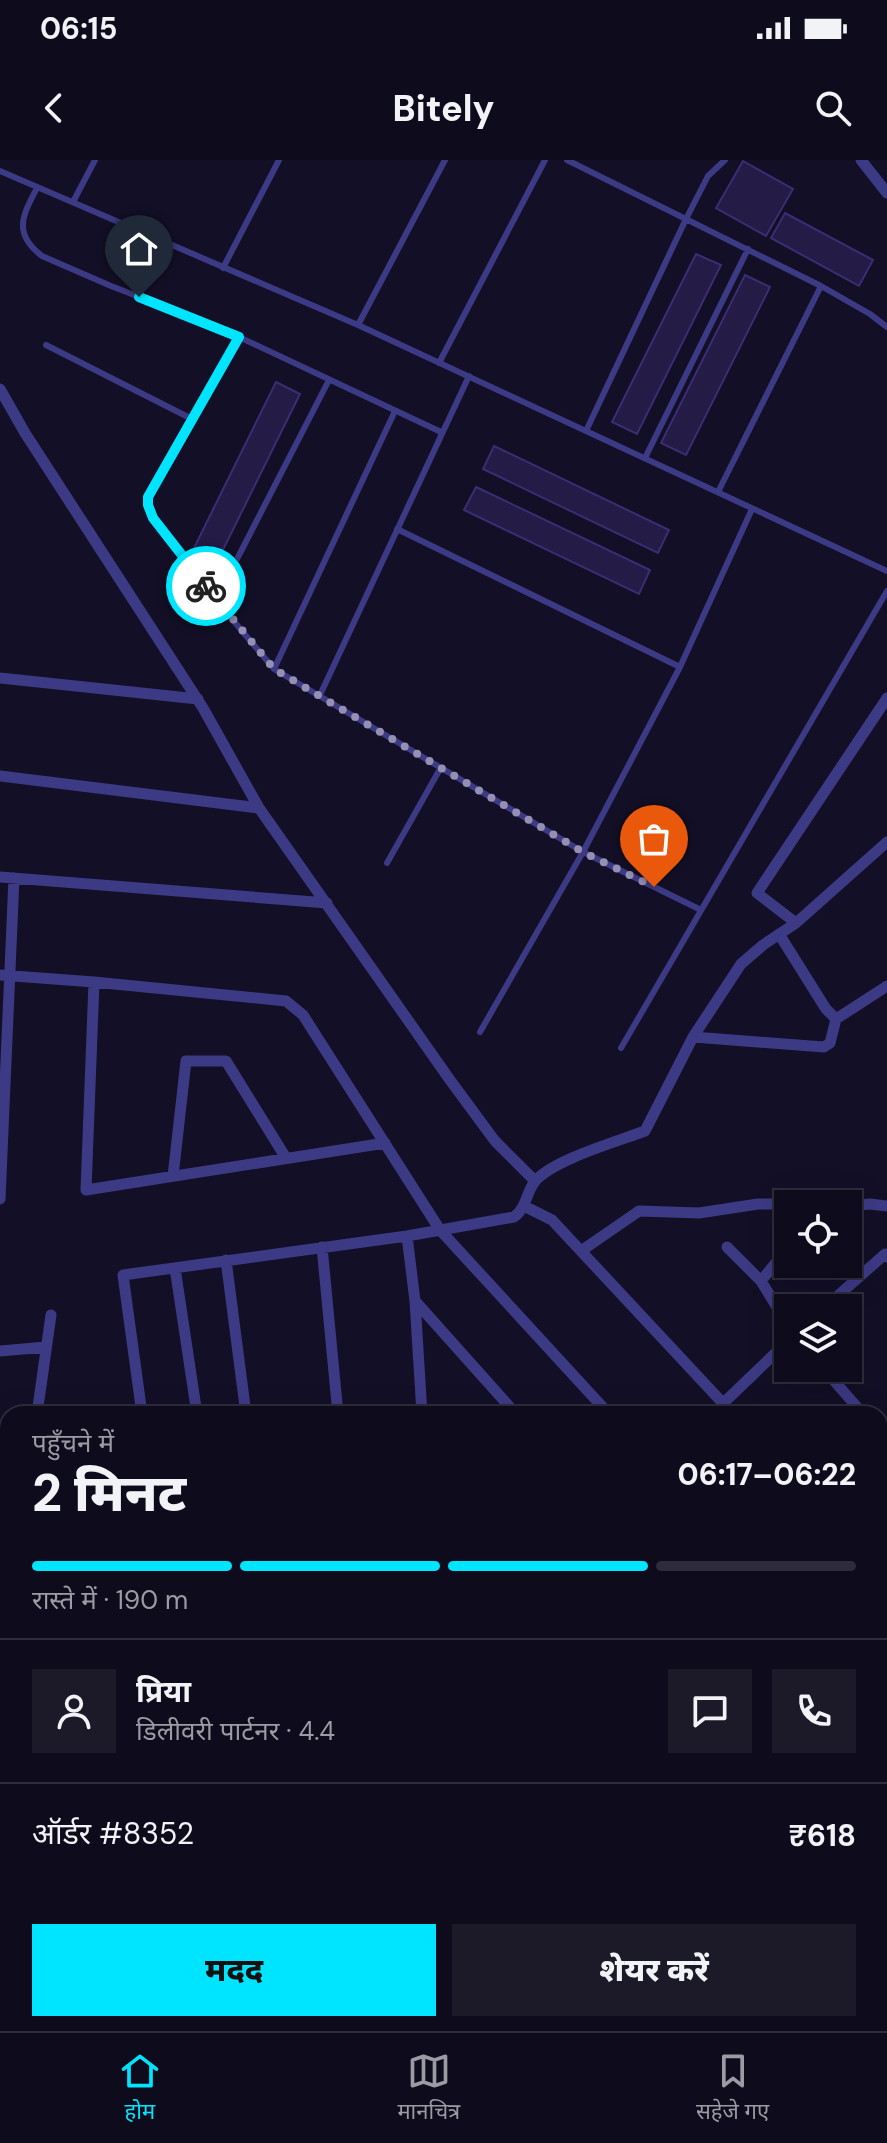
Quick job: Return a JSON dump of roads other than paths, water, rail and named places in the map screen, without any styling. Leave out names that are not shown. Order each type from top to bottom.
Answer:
[{"type":"street","points":[[861,160],[887,193]]},
{"type":"street","points":[[0,389],[25,433],[198,699],[259,808],[495,1141],[535,1181]]},
{"type":"street","points":[[0,678],[198,699]]},
{"type":"street","points":[[796,923],[757,893],[887,698]]},
{"type":"street","points":[[0,776],[259,808]]},
{"type":"street","points":[[141,1406],[123,1275],[407,1236],[514,1217],[522,1212],[535,1181],[558,1165],[645,1131],[693,1037],[741,964],[796,923],[887,842]]},
{"type":"street","points":[[0,877],[327,903]]},
{"type":"street","points":[[0,1199],[5,976],[14,878]]},
{"type":"street","points":[[779,934],[826,1009],[836,1019]]},
{"type":"street","points":[[5,976],[286,1001],[303,1015],[440,1230],[602,1406]]},
{"type":"street","points":[[94,982],[86,1190],[385,1143]]},
{"type":"street","points":[[693,1037],[824,1047],[830,1043],[836,1019],[887,986]]},
{"type":"street","points":[[173,1176],[186,1061],[226,1061],[286,1158]]},
{"type":"street","points":[[581,1251],[639,1211],[699,1213],[774,1204]]},
{"type":"street","points":[[862,1205],[887,1206]]},
{"type":"street","points":[[524,1206],[552,1220],[726,1406]]},
{"type":"street","points":[[407,1236],[415,1301],[422,1406]]},
{"type":"street","points":[[322,1247],[337,1406]]},
{"type":"street","points":[[727,1247],[761,1281],[774,1302]]},
{"type":"street","points":[[840,1294],[886,1254]]},
{"type":"street","points":[[226,1260],[245,1406]]},
{"type":"street","points":[[761,1281],[774,1265]]},
{"type":"street","points":[[175,1268],[196,1406]]},
{"type":"street","points":[[415,1301],[509,1406]]},
{"type":"street","points":[[38,1406],[51,1315]]},
{"type":"street","points":[[0,1351],[46,1347]]},
{"type":"street","points":[[720,1406],[774,1354]]},
{"type":"street","points":[[835,1382],[856,1406]]},
{"type":"lane","points":[[73,202],[95,160]]},
{"type":"lane","points":[[223,268],[279,160]]},
{"type":"lane","points":[[358,325],[445,160]]},
{"type":"lane","points":[[439,363],[545,160]]},
{"type":"lane","points":[[567,160],[821,286],[887,327]]},
{"type":"lane","points":[[586,431],[708,176],[725,160]]},
{"type":"lane","points":[[0,171],[358,325],[887,571]]},
{"type":"lane","points":[[37,188],[21,225],[42,256],[239,337],[441,432]]},
{"type":"lane","points":[[645,458],[748,249]]},
{"type":"lane","points":[[718,492],[821,286]]},
{"type":"lane","points":[[239,337],[148,497],[153,518],[216,600],[274,669],[583,852],[701,910]]},
{"type":"lane","points":[[46,345],[192,419]]},
{"type":"lane","points":[[320,695],[469,376]]},
{"type":"lane","points":[[216,600],[329,380]]},
{"type":"lane","points":[[274,669],[395,411]]},
{"type":"lane","points":[[480,1032],[583,852],[680,667],[752,509]]},
{"type":"lane","points":[[397,529],[680,667]]},
{"type":"lane","points":[[621,1048],[887,591]]},
{"type":"lane","points":[[387,863],[440,769]]}]
